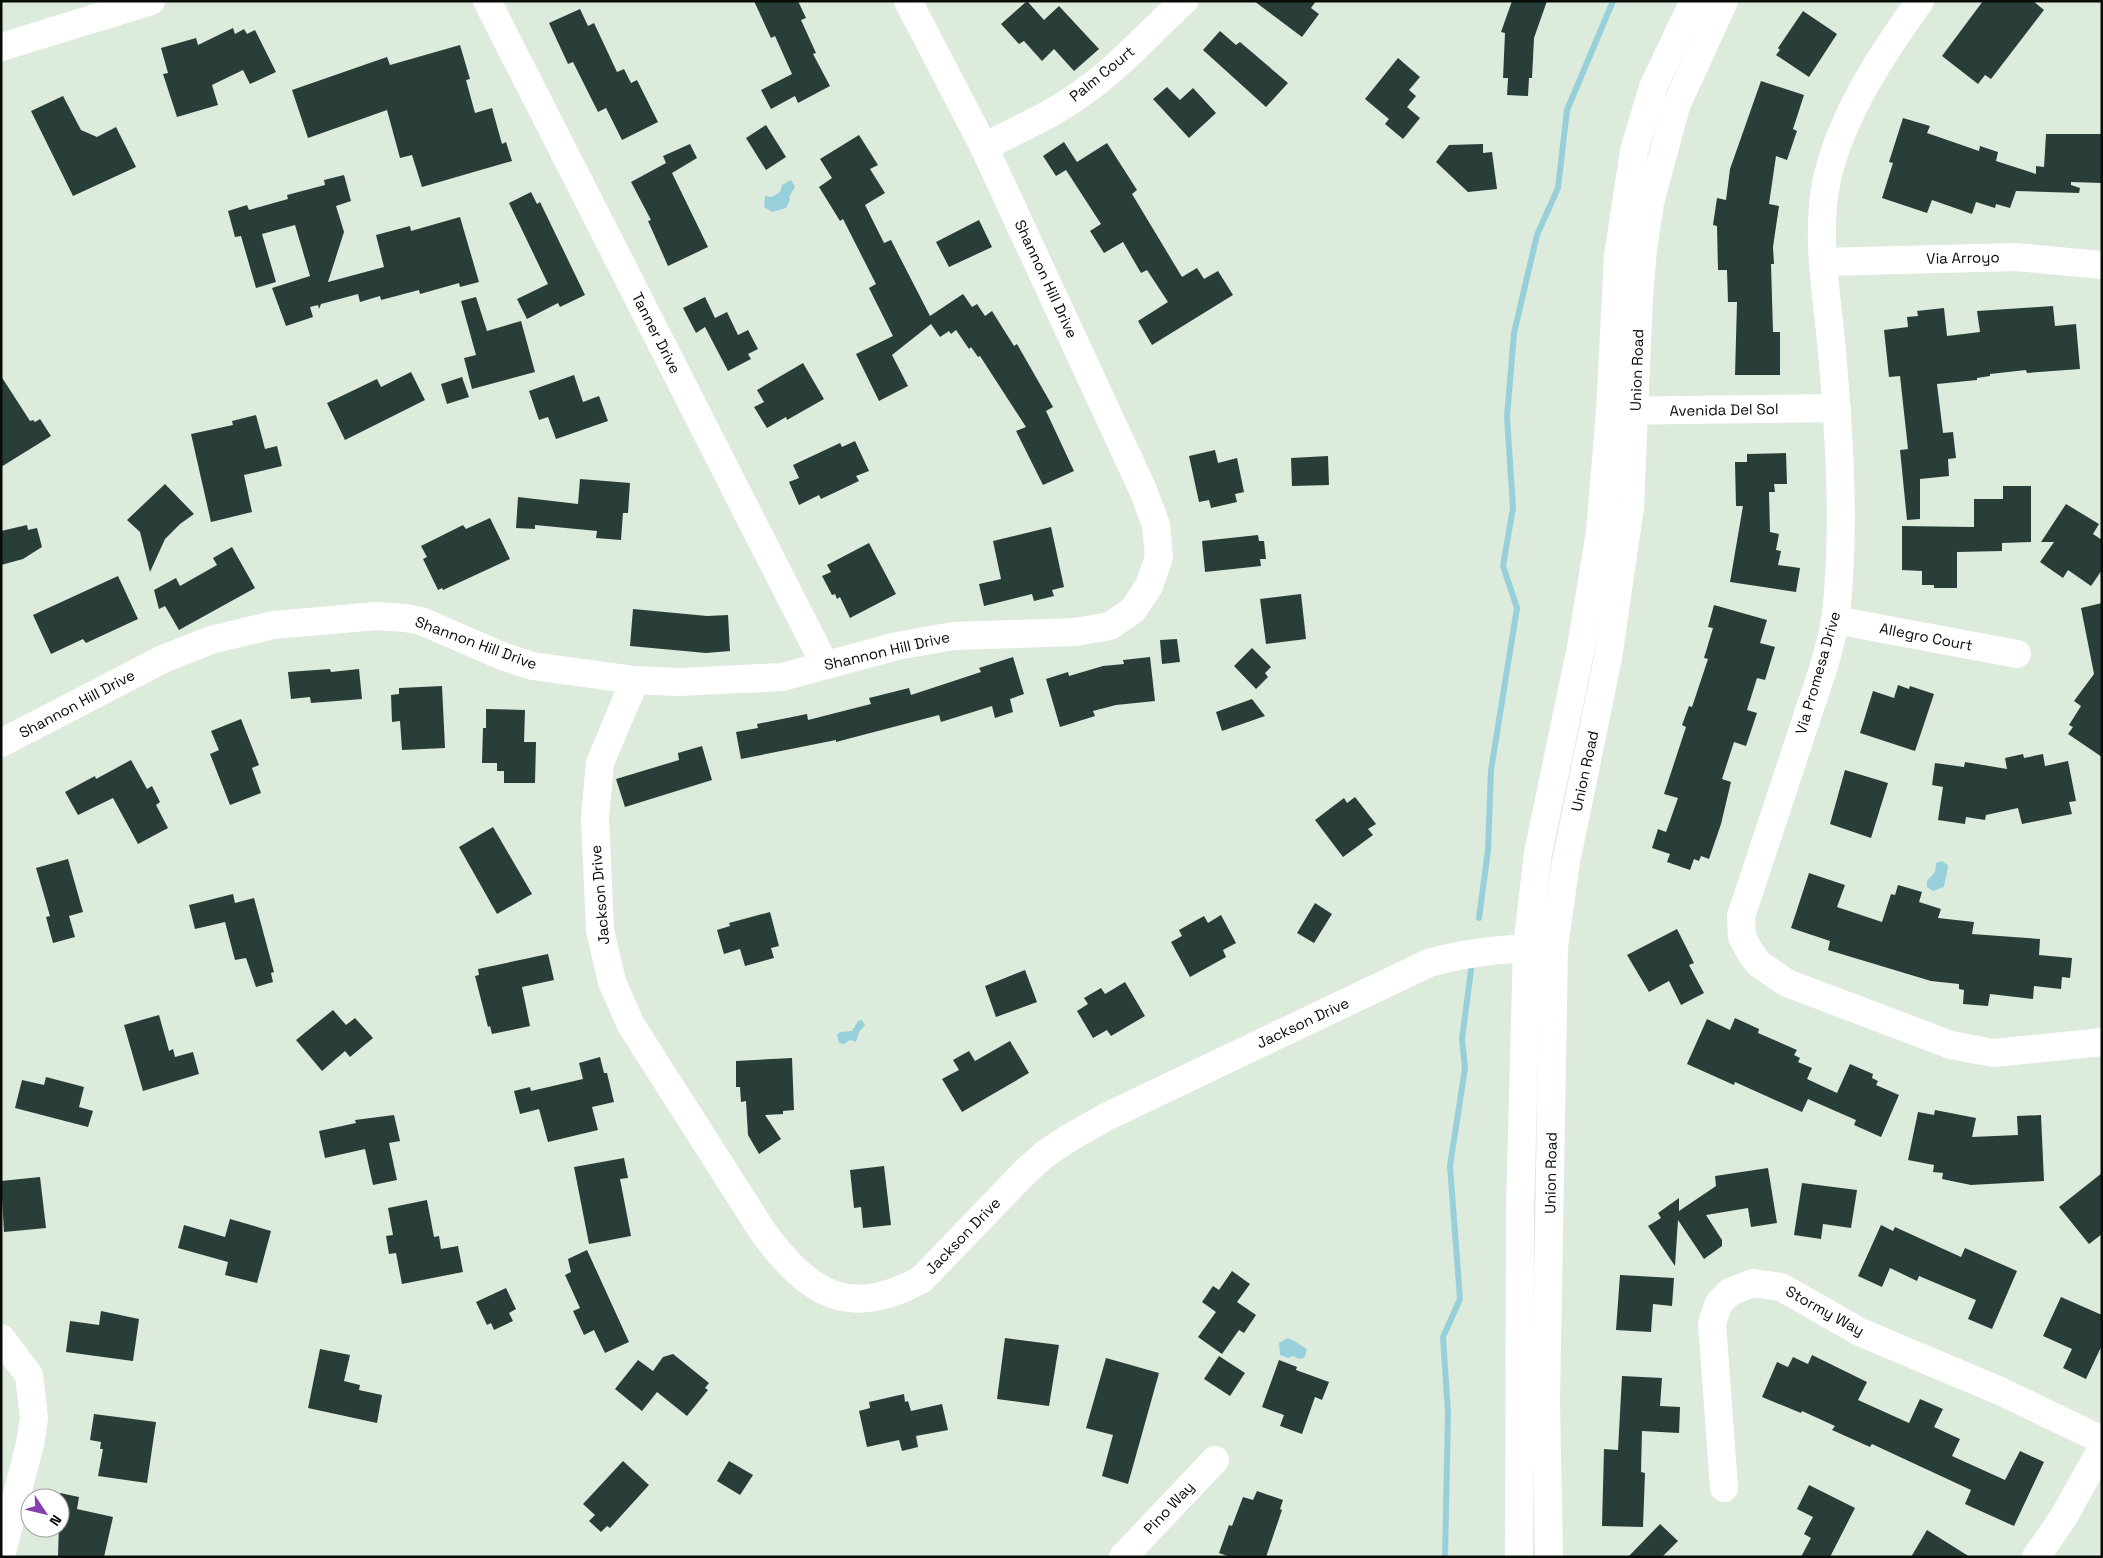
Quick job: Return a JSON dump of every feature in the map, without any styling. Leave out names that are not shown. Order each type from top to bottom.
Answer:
[{"type":"street","points":[[1,47],[151,1]]},
{"type":"street","name":"Tanner Drive","points":[[487,1],[825,665]]},
{"type":"street","name":"Shannon Hill Drive","points":[[1,743],[163,659],[211,640],[273,625],[377,616],[406,618],[421,621],[532,666],[635,680],[679,682],[782,677],[897,646],[953,636],[1075,632],[1110,626],[1133,610],[1149,586],[1159,557],[1156,525],[1143,490],[984,147],[908,1]]},
{"type":"street","name":"Palm Court","points":[[984,147],[1039,119],[1081,94],[1116,66],[1184,1]]},
{"type":"street","name":"Union Road","points":[[1549,1557],[1546,1403],[1554,947],[1566,862],[1608,658],[1630,507],[1623,412],[1618,256],[1634,151],[1653,87],[1694,1]]},
{"type":"street","name":"Union Road","points":[[1519,1557],[1520,1198],[1527,948],[1538,852],[1581,647],[1600,532],[1623,412],[1650,202],[1676,106],[1724,1]]},
{"type":"street","name":"Via Promesa Drive","points":[[1920,1],[1856,100],[1838,143],[1827,179],[1823,217],[1824,262],[1837,408],[1842,514],[1835,620],[1819,680],[1741,916],[1742,937],[1759,964],[1787,984],[1952,1045],[1993,1053],[2102,1042]]},
{"type":"street","name":"Via Arroyo","points":[[1824,262],[2016,257],[2102,265]]},
{"type":"street","name":"Avenida Del Sol","points":[[1623,412],[1837,408]]},
{"type":"street","name":"Allegro Court","points":[[1835,620],[2017,654]]},
{"type":"street","name":"Jackson Drive","points":[[635,680],[600,763],[595,818],[600,930],[612,982],[631,1025],[763,1232],[783,1260],[811,1283],[829,1293],[853,1300],[877,1298],[900,1292],[922,1279],[1045,1154],[1106,1117],[1429,963],[1462,954],[1554,947]]},
{"type":"street","name":"Stormy Way","points":[[1724,1488],[1712,1323],[1719,1303],[1730,1292],[1753,1283],[1781,1287],[1860,1332],[2000,1390],[2102,1440]]},
{"type":"street","points":[[1,1338],[30,1375],[34,1418],[30,1444],[1,1556]]},
{"type":"street","points":[[2036,1557],[2063,1518],[2102,1448]]},
{"type":"street","name":"Pino Way","points":[[1123,1557],[1215,1460]]},
{"type":"water","points":[[791,180],[795,187],[789,197],[790,200],[786,208],[772,212],[764,207],[765,196],[772,197],[780,192],[782,185]]},
{"type":"water","points":[[1942,861],[1948,865],[1944,887],[1933,891],[1927,887],[1927,881],[1935,872],[1936,863]]},
{"type":"water","points":[[862,1020],[865,1025],[859,1032],[856,1042],[850,1040],[844,1044],[839,1043],[837,1035],[840,1032],[852,1031],[858,1021]]},
{"type":"water","points":[[1288,1338],[1307,1350],[1304,1358],[1299,1359],[1293,1356],[1288,1358],[1280,1355],[1279,1343]]},
{"type":"building","points":[[754,1],[798,1],[806,18],[801,20],[816,53],[813,54],[830,86],[798,103],[795,96],[771,109],[761,90],[792,74],[775,36],[771,38]]},
{"type":"building","points":[[1027,1],[1044,20],[1059,6],[1099,49],[1074,71],[1054,49],[1042,61],[1024,41],[1019,44],[1001,24]]},
{"type":"building","points":[[1254,1],[1316,1],[1311,8],[1319,14],[1302,37]]},
{"type":"building","points":[[1512,1],[1547,1],[1534,38],[1532,78],[1529,78],[1528,96],[1507,95],[1508,78],[1503,78],[1505,33],[1501,32]]},
{"type":"building","points":[[1983,1],[2033,1],[2044,10],[1991,79],[1985,75],[1978,84],[1942,56]]},
{"type":"building","points":[[580,9],[588,26],[594,23],[617,72],[624,69],[631,83],[637,80],[658,122],[622,140],[606,108],[598,112],[573,62],[568,64],[549,23]]},
{"type":"building","points":[[1803,11],[1837,34],[1809,77],[1776,55],[1780,50],[1778,48]]},
{"type":"building","points":[[233,28],[235,34],[244,29],[247,34],[255,30],[276,72],[250,84],[243,70],[212,85],[218,105],[177,117],[163,74],[168,73],[161,48],[196,38],[198,45]]},
{"type":"building","points":[[1220,31],[1236,45],[1240,42],[1288,83],[1266,107],[1203,50]]},
{"type":"building","points":[[460,45],[470,79],[466,80],[475,113],[492,108],[502,144],[506,142],[512,161],[422,187],[412,155],[400,158],[387,110],[308,138],[292,90],[387,57],[390,65]]},
{"type":"building","points":[[1398,58],[1420,77],[1409,90],[1416,96],[1407,107],[1420,118],[1403,139],[1385,124],[1389,119],[1365,99]]},
{"type":"building","points":[[1761,81],[1804,95],[1793,129],[1797,131],[1787,160],[1776,156],[1769,204],[1779,206],[1773,247],[1774,264],[1771,264],[1773,332],[1780,332],[1780,375],[1735,375],[1737,302],[1728,302],[1727,270],[1718,270],[1717,226],[1713,225],[1717,198],[1726,200],[1730,169]]},
{"type":"building","points":[[1167,87],[1180,100],[1193,88],[1216,113],[1189,138],[1153,99]]},
{"type":"building","points":[[63,96],[81,130],[97,137],[116,127],[136,167],[73,196],[31,111]]},
{"type":"building","points":[[1903,118],[1930,126],[1927,133],[1979,151],[1980,146],[1998,152],[1996,161],[2036,174],[2036,166],[2044,167],[2046,134],[2102,134],[2102,183],[2071,182],[2071,185],[2080,188],[2079,193],[2016,191],[2010,208],[1996,204],[1995,208],[1976,202],[1972,214],[1932,200],[1927,213],[1882,198],[1893,163],[1889,162]]},
{"type":"building","points":[[766,125],[786,157],[766,170],[746,138]]},
{"type":"building","points":[[859,135],[878,165],[870,169],[885,193],[865,205],[884,243],[891,240],[930,316],[963,294],[972,307],[977,304],[985,316],[992,311],[1014,346],[1017,344],[1053,407],[1046,411],[1074,471],[1043,485],[1016,431],[1026,427],[980,356],[978,357],[971,347],[969,349],[956,330],[951,334],[949,331],[940,337],[931,324],[892,355],[908,386],[879,401],[856,354],[893,336],[869,288],[876,284],[843,219],[840,221],[819,187],[832,178],[820,159]]},
{"type":"building","points":[[1064,142],[1077,162],[1107,143],[1137,190],[1132,194],[1182,277],[1197,268],[1204,279],[1218,271],[1233,295],[1152,345],[1138,321],[1168,302],[1147,270],[1141,273],[1123,242],[1104,253],[1090,231],[1101,224],[1066,170],[1056,176],[1043,156]]},
{"type":"building","points":[[690,144],[697,158],[672,173],[708,247],[668,266],[648,221],[651,220],[631,182],[666,163],[663,156]]},
{"type":"building","points":[[1483,144],[1483,153],[1492,152],[1497,189],[1468,192],[1436,162],[1449,145]]},
{"type":"building","points":[[344,175],[351,201],[336,206],[344,232],[328,282],[384,267],[376,235],[410,226],[411,231],[460,217],[479,282],[460,287],[459,283],[420,294],[419,290],[381,300],[380,296],[360,302],[358,294],[321,304],[319,309],[318,305],[310,307],[313,317],[286,326],[272,288],[310,276],[295,225],[262,234],[276,282],[256,288],[241,236],[235,237],[228,211],[247,205],[249,210],[288,199],[287,195],[325,185],[324,180]]},
{"type":"building","points":[[531,192],[537,204],[540,202],[585,295],[560,307],[558,303],[527,319],[517,299],[548,284],[509,203]]},
{"type":"building","points":[[979,220],[992,247],[949,267],[936,242]]},
{"type":"building","points":[[476,297],[487,331],[521,321],[535,372],[472,389],[464,358],[476,355],[461,301]]},
{"type":"building","points":[[705,297],[715,318],[727,312],[738,335],[748,330],[758,349],[748,354],[751,359],[728,371],[705,327],[696,333],[683,308]]},
{"type":"building","points":[[2053,306],[2055,326],[2076,324],[2080,369],[2027,373],[2026,370],[1990,374],[1990,376],[1977,378],[1977,380],[1937,384],[1943,433],[1953,432],[1956,458],[1948,459],[1949,476],[1920,479],[1920,519],[1907,520],[1900,450],[1908,449],[1900,376],[1889,377],[1884,330],[1908,327],[1907,317],[1918,316],[1917,311],[1944,308],[1947,336],[1980,332],[1977,311]]},
{"type":"building","points":[[803,363],[824,399],[787,420],[786,417],[767,428],[754,407],[764,402],[757,390]]},
{"type":"building","points":[[411,372],[425,400],[345,440],[327,403],[377,379],[381,387]]},
{"type":"building","points":[[574,375],[583,402],[599,396],[608,421],[556,439],[548,417],[539,420],[529,391]]},
{"type":"building","points":[[1,376],[30,421],[33,420],[35,422],[40,419],[51,436],[1,467]]},
{"type":"building","points":[[462,377],[469,397],[447,404],[441,384]]},
{"type":"building","points":[[256,415],[265,449],[277,446],[282,466],[244,475],[252,512],[211,522],[191,434],[233,425],[232,421]]},
{"type":"building","points":[[855,441],[869,471],[856,476],[859,481],[821,499],[819,495],[799,505],[789,482],[799,478],[793,465],[840,443],[842,447]]},
{"type":"building","points":[[1215,450],[1218,463],[1237,458],[1244,492],[1235,494],[1237,502],[1211,508],[1209,500],[1199,502],[1189,456]]},
{"type":"building","points":[[1786,453],[1787,484],[1774,484],[1775,492],[1769,492],[1770,532],[1779,534],[1776,550],[1781,551],[1778,565],[1800,568],[1796,592],[1730,582],[1743,506],[1736,506],[1735,462],[1747,462],[1747,454]]},
{"type":"building","points":[[1328,456],[1329,485],[1292,486],[1291,458]]},
{"type":"building","points":[[580,479],[630,483],[628,513],[623,513],[621,540],[596,538],[597,531],[535,525],[535,529],[516,528],[518,497],[578,504]]},
{"type":"building","points":[[165,484],[194,514],[180,524],[165,539],[150,572],[140,532],[127,520]]},
{"type":"building","points":[[2003,486],[2031,486],[2031,542],[2002,543],[2002,551],[1957,552],[1957,588],[1934,588],[1934,585],[1922,585],[1922,571],[1902,570],[1902,526],[1974,527],[1974,499],[2003,499]]},
{"type":"building","points":[[2066,504],[2099,524],[2093,534],[2102,540],[2102,570],[2091,586],[2068,570],[2063,578],[2040,562],[2054,542],[2041,542]]},
{"type":"building","points":[[490,518],[510,559],[443,590],[442,588],[438,590],[423,559],[427,557],[421,546],[463,525],[466,529]]},
{"type":"building","points":[[27,525],[28,530],[37,528],[42,547],[23,559],[1,565],[1,531]]},
{"type":"building","points":[[1051,527],[1064,587],[1052,590],[1054,596],[1034,601],[1032,594],[984,606],[979,584],[1001,579],[993,541]]},
{"type":"building","points":[[1258,535],[1259,541],[1264,541],[1266,559],[1260,559],[1261,566],[1205,572],[1202,541]]},
{"type":"building","points":[[869,543],[896,594],[850,618],[840,597],[837,599],[835,594],[832,595],[822,576],[831,572],[827,565]]},
{"type":"building","points":[[232,547],[255,588],[179,630],[165,606],[159,609],[154,590],[176,578],[180,586],[217,565],[213,558]]},
{"type":"building","points":[[118,576],[138,619],[86,643],[83,639],[51,654],[33,615]]},
{"type":"building","points":[[1301,594],[1306,639],[1266,644],[1260,599]]},
{"type":"building","points":[[2102,603],[2102,757],[2068,734],[2073,727],[2069,725],[2081,706],[2074,701],[2094,674],[2081,608]]},
{"type":"building","points":[[1714,605],[1767,620],[1760,643],[1775,647],[1765,680],[1757,678],[1747,710],[1757,713],[1746,746],[1734,742],[1722,779],[1731,782],[1721,824],[1709,859],[1701,856],[1699,861],[1694,859],[1690,870],[1667,862],[1670,854],[1652,848],[1658,829],[1666,832],[1678,798],[1664,794],[1686,727],[1682,725],[1689,706],[1692,707],[1708,659],[1704,658],[1713,628],[1708,627]]},
{"type":"building","points":[[633,609],[707,616],[728,615],[730,651],[706,653],[630,646]]},
{"type":"building","points":[[1177,639],[1180,662],[1162,664],[1160,640]]},
{"type":"building","points":[[1252,648],[1271,667],[1265,673],[1268,677],[1256,689],[1234,666]]},
{"type":"building","points":[[1013,657],[1024,694],[1010,699],[1013,712],[995,718],[992,706],[941,722],[939,715],[836,742],[836,740],[741,759],[736,732],[758,728],[757,724],[807,714],[808,720],[871,704],[869,698],[909,688],[911,695],[981,672],[979,668]]},
{"type":"building","points":[[1150,657],[1155,701],[1116,705],[1093,711],[1095,716],[1060,727],[1046,679],[1068,672],[1069,676],[1103,666],[1124,664],[1123,660]]},
{"type":"building","points":[[330,669],[331,672],[359,669],[362,699],[311,703],[310,697],[291,699],[288,672]]},
{"type":"building","points":[[1898,685],[1909,689],[1910,686],[1934,694],[1915,751],[1860,733],[1873,691],[1894,698]]},
{"type":"building","points":[[442,686],[445,748],[402,750],[400,721],[392,722],[391,695],[399,694],[399,688]]},
{"type":"building","points":[[1252,699],[1265,716],[1222,731],[1216,712]]},
{"type":"building","points":[[486,709],[525,710],[524,742],[536,742],[535,783],[504,783],[504,771],[497,771],[497,763],[482,763],[483,728],[486,728]]},
{"type":"building","points":[[241,719],[259,765],[252,768],[261,793],[230,805],[210,754],[219,750],[211,731]]},
{"type":"building","points":[[702,746],[712,780],[625,807],[616,779],[679,760],[678,753]]},
{"type":"building","points":[[2023,754],[2024,758],[2043,754],[2045,766],[2068,761],[2076,801],[2069,802],[2072,814],[2022,824],[2018,808],[1986,815],[1985,820],[1966,817],[1965,824],[1938,820],[1943,787],[1932,785],[1935,763],[1964,767],[1965,762],[2007,769],[2005,758]]},
{"type":"building","points":[[131,760],[147,789],[152,786],[160,802],[156,805],[168,828],[138,844],[113,798],[78,815],[65,792],[95,776],[96,779]]},
{"type":"building","points":[[1845,770],[1888,783],[1871,838],[1830,824]]},
{"type":"building","points":[[1355,797],[1376,824],[1368,829],[1373,835],[1343,857],[1315,820],[1344,798],[1347,803]]},
{"type":"building","points":[[493,827],[532,894],[497,914],[459,847]]},
{"type":"building","points":[[68,859],[83,912],[69,916],[75,937],[53,943],[46,917],[50,916],[36,868]]},
{"type":"building","points":[[1809,873],[1845,885],[1837,907],[1882,922],[1891,894],[1895,895],[1898,885],[1922,892],[1919,902],[1941,909],[1938,918],[1974,922],[1972,934],[2040,939],[2039,955],[2072,958],[2070,978],[2062,977],[2061,989],[2034,986],[2033,999],[1990,994],[1988,1006],[1963,1004],[1964,990],[1959,989],[1959,984],[1931,981],[1828,950],[1830,941],[1791,928]]},
{"type":"building","points":[[233,894],[235,903],[254,898],[274,972],[271,973],[273,982],[256,987],[246,958],[235,960],[225,922],[195,929],[189,905]]},
{"type":"building","points":[[1315,903],[1332,914],[1314,943],[1297,933]]},
{"type":"building","points":[[770,912],[779,946],[771,948],[774,958],[745,966],[740,949],[724,954],[717,930],[730,926],[729,923]]},
{"type":"building","points":[[1221,915],[1236,943],[1223,950],[1226,957],[1190,977],[1171,942],[1182,936],[1179,930],[1204,916],[1208,923]]},
{"type":"building","points":[[1677,929],[1694,963],[1689,965],[1704,993],[1681,1005],[1669,981],[1649,992],[1627,955]]},
{"type":"building","points":[[548,954],[554,980],[522,987],[530,1026],[492,1034],[490,1026],[488,1027],[475,976],[479,975],[478,969]]},
{"type":"building","points":[[1025,970],[1037,1002],[996,1017],[985,986]]},
{"type":"building","points":[[1125,982],[1145,1016],[1111,1036],[1107,1030],[1093,1038],[1077,1011],[1088,1004],[1084,998],[1101,988],[1105,994]]},
{"type":"building","points":[[333,1010],[346,1025],[355,1018],[373,1038],[350,1057],[345,1051],[322,1071],[296,1040]]},
{"type":"building","points":[[159,1015],[169,1051],[173,1049],[175,1057],[193,1052],[199,1074],[143,1091],[124,1025]]},
{"type":"building","points":[[1735,1018],[1759,1029],[1758,1033],[1797,1050],[1794,1055],[1800,1058],[1798,1062],[1812,1068],[1807,1079],[1837,1093],[1850,1064],[1873,1074],[1872,1078],[1878,1081],[1876,1085],[1899,1095],[1881,1137],[1854,1125],[1856,1120],[1808,1099],[1802,1112],[1735,1082],[1734,1085],[1687,1064],[1707,1019],[1730,1030]]},
{"type":"building","points":[[1010,1041],[1029,1073],[962,1112],[942,1079],[959,1070],[953,1060],[969,1051],[975,1061]]},
{"type":"building","points":[[600,1057],[604,1073],[607,1073],[614,1102],[592,1107],[598,1130],[548,1142],[539,1109],[520,1114],[514,1091],[530,1087],[531,1091],[583,1079],[579,1063]]},
{"type":"building","points":[[792,1058],[794,1110],[783,1111],[783,1114],[765,1115],[781,1139],[759,1154],[748,1135],[746,1101],[741,1102],[740,1087],[736,1087],[736,1061]]},
{"type":"building","points":[[46,1077],[84,1087],[79,1107],[93,1111],[88,1127],[15,1108],[22,1080],[44,1085]]},
{"type":"building","points":[[1935,1110],[1976,1118],[1972,1137],[2018,1135],[2017,1116],[2041,1115],[2044,1181],[1971,1185],[1942,1179],[1943,1173],[1933,1172],[1934,1165],[1908,1160],[1918,1112],[1934,1115]]},
{"type":"building","points":[[394,1115],[400,1141],[389,1143],[397,1180],[373,1185],[365,1149],[325,1158],[319,1131],[356,1123],[355,1120]]},
{"type":"building","points":[[624,1158],[628,1178],[620,1179],[631,1236],[589,1244],[574,1167]]},
{"type":"building","points":[[884,1166],[891,1225],[863,1228],[861,1207],[854,1208],[850,1170]]},
{"type":"building","points":[[1768,1168],[1777,1223],[1751,1227],[1748,1208],[1706,1215],[1722,1240],[1722,1246],[1704,1259],[1678,1220],[1675,1266],[1648,1226],[1661,1218],[1658,1213],[1679,1198],[1679,1211],[1716,1186],[1715,1176]]},
{"type":"building","points":[[2102,1173],[2102,1234],[2089,1244],[2059,1207]]},
{"type":"building","points":[[40,1177],[46,1228],[4,1232],[1,1181]]},
{"type":"building","points":[[1802,1183],[1857,1190],[1851,1228],[1823,1224],[1821,1239],[1794,1235]]},
{"type":"building","points":[[427,1200],[434,1237],[439,1236],[441,1249],[458,1246],[463,1272],[402,1284],[396,1253],[389,1254],[386,1236],[393,1235],[388,1208]]},
{"type":"building","points":[[230,1219],[271,1231],[257,1283],[225,1275],[228,1262],[178,1248],[184,1225],[225,1237]]},
{"type":"building","points":[[1881,1225],[1893,1231],[1895,1227],[1961,1257],[1965,1248],[2017,1271],[1992,1329],[1968,1319],[1976,1300],[1919,1276],[1917,1281],[1890,1268],[1882,1287],[1858,1276]]},
{"type":"building","points":[[587,1250],[629,1342],[605,1353],[594,1330],[584,1335],[573,1311],[580,1308],[565,1275],[571,1272],[568,1259]]},
{"type":"building","points":[[1232,1271],[1250,1284],[1237,1302],[1256,1315],[1244,1333],[1239,1330],[1222,1354],[1198,1337],[1216,1312],[1202,1302],[1213,1286],[1219,1290]]},
{"type":"building","points":[[1620,1275],[1674,1278],[1672,1306],[1653,1304],[1651,1332],[1616,1330]]},
{"type":"building","points":[[506,1288],[516,1309],[509,1313],[513,1321],[494,1330],[491,1323],[487,1325],[476,1302]]},
{"type":"building","points":[[2061,1297],[2102,1315],[2102,1345],[2086,1379],[2063,1368],[2072,1349],[2043,1336]]},
{"type":"building","points":[[101,1311],[139,1319],[133,1361],[66,1352],[70,1321],[99,1325]]},
{"type":"building","points":[[1005,1338],[1059,1345],[1049,1406],[997,1399]]},
{"type":"building","points":[[320,1349],[350,1355],[344,1381],[360,1385],[359,1390],[382,1395],[377,1423],[308,1408]]},
{"type":"building","points":[[673,1354],[709,1383],[705,1388],[708,1390],[687,1416],[657,1392],[642,1411],[615,1389],[638,1360],[653,1371],[663,1357]]},
{"type":"building","points":[[1812,1355],[1867,1382],[1858,1400],[1909,1423],[1920,1399],[1943,1409],[1934,1427],[1960,1439],[1952,1456],[2005,1480],[2020,1451],[2044,1462],[2014,1526],[1965,1504],[1971,1490],[1872,1444],[1870,1447],[1832,1430],[1835,1426],[1802,1411],[1801,1413],[1762,1397],[1777,1362],[1788,1367],[1793,1357],[1808,1364]]},
{"type":"building","points":[[1219,1356],[1245,1373],[1230,1396],[1204,1379]]},
{"type":"building","points":[[1106,1358],[1159,1373],[1128,1484],[1102,1476],[1113,1435],[1086,1428]]},
{"type":"building","points":[[1279,1360],[1297,1367],[1296,1370],[1329,1382],[1322,1400],[1315,1397],[1302,1434],[1280,1426],[1284,1415],[1262,1407]]},
{"type":"building","points":[[1622,1376],[1662,1378],[1660,1406],[1680,1407],[1679,1433],[1642,1431],[1641,1472],[1645,1473],[1643,1527],[1602,1526],[1604,1449],[1618,1450]]},
{"type":"building","points":[[904,1394],[905,1402],[908,1401],[911,1411],[942,1404],[948,1430],[916,1436],[918,1447],[902,1451],[899,1440],[867,1447],[859,1411],[870,1408],[869,1402]]},
{"type":"building","points":[[94,1414],[156,1422],[147,1483],[98,1476],[103,1449],[100,1449],[101,1442],[90,1440]]},
{"type":"building","points":[[623,1461],[649,1485],[610,1528],[607,1526],[601,1532],[589,1521],[595,1515],[583,1504]]},
{"type":"building","points":[[729,1461],[753,1475],[740,1495],[717,1481]]},
{"type":"building","points":[[1809,1485],[1855,1508],[1830,1557],[1801,1557],[1811,1538],[1804,1534],[1813,1517],[1797,1509]]},
{"type":"building","points":[[1257,1491],[1283,1500],[1280,1509],[1282,1510],[1266,1557],[1230,1557],[1219,1553],[1229,1525],[1232,1526],[1243,1497],[1253,1500]]},
{"type":"building","points":[[70,1495],[79,1497],[77,1509],[113,1517],[104,1557],[58,1557],[59,1538],[70,1538]]},
{"type":"building","points":[[1660,1524],[1678,1541],[1662,1557],[1628,1557]]},
{"type":"building","points":[[1927,1530],[1970,1557],[1911,1557]]},
{"type":"waterway","points":[[1479,918],[1488,850],[1491,770],[1517,608],[1503,566],[1513,508],[1507,417],[1514,333],[1537,235],[1558,188],[1567,110],[1613,1]]},
{"type":"waterway","points":[[1445,1557],[1448,1413],[1443,1337],[1460,1299],[1450,1166],[1465,1068],[1462,1039],[1471,970]]}]
